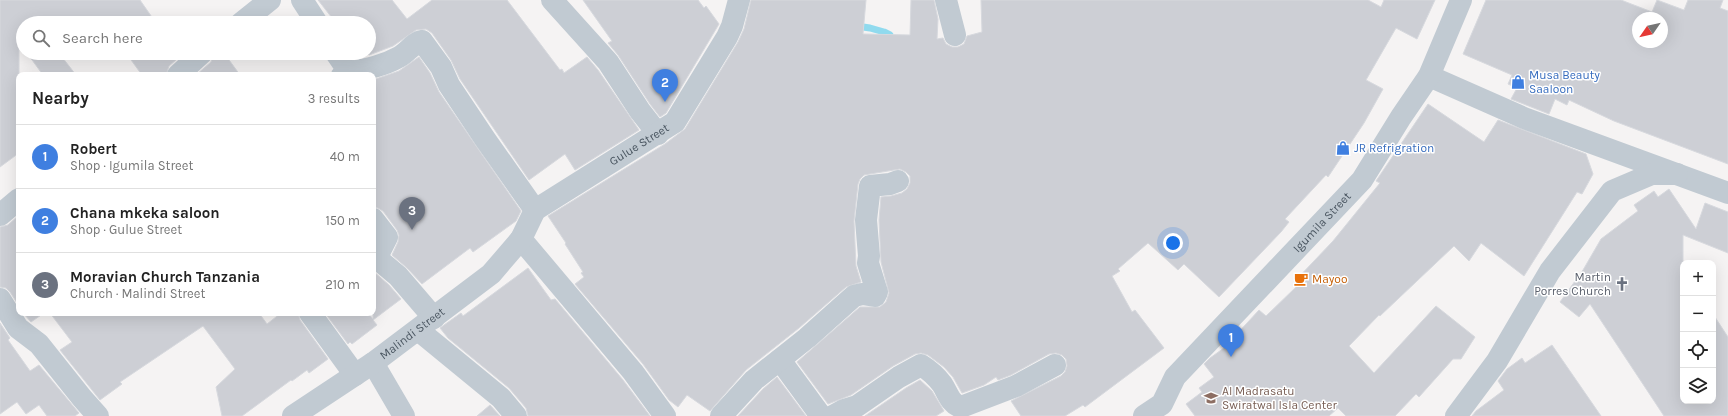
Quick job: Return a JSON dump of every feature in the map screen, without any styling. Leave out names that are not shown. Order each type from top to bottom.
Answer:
[{"type":"street","points":[[250,16],[270,0]]},
{"type":"street","points":[[302,0],[312,16]]},
{"type":"street","points":[[552,0],[608,62],[640,111],[658,134]]},
{"type":"street","points":[[946,0],[955,35]]},
{"type":"street","name":"Igumila Street","points":[[1144,416],[1164,410],[1175,378],[1362,180],[1401,117],[1429,76],[1461,0]]},
{"type":"street","name":"Gulue Street","points":[[535,210],[675,122],[704,76],[732,10]]},
{"type":"street","points":[[354,72],[380,66],[401,56],[417,43],[422,41],[441,67],[449,85],[485,139],[535,210],[521,239],[618,354],[665,416]]},
{"type":"street","points":[[181,72],[194,60]]},
{"type":"street","points":[[339,60],[344,72]]},
{"type":"street","points":[[1429,76],[1524,118],[1728,194]]},
{"type":"street","points":[[1456,416],[1497,361],[1550,271],[1612,191],[1652,174],[1677,174]]},
{"type":"street","points":[[722,416],[754,380],[780,360],[854,296],[862,294],[875,296],[877,292],[868,263],[869,256],[866,220],[870,186],[890,184],[898,181]]},
{"type":"street","points":[[0,214],[16,201]]},
{"type":"street","points":[[376,223],[386,237],[378,255],[379,260],[398,276],[434,318]]},
{"type":"street","name":"Malindi Street","points":[[292,416],[373,363],[416,332],[491,274],[521,239]]},
{"type":"street","points":[[0,299],[18,328],[39,344],[98,416]]},
{"type":"street","points":[[312,316],[355,375]]},
{"type":"street","points":[[416,332],[423,334],[501,398],[516,416]]},
{"type":"street","points":[[780,360],[821,416]]},
{"type":"street","points":[[373,363],[404,416]]},
{"type":"street","points":[[833,416],[856,406],[899,376],[921,365],[929,370],[941,383],[953,404],[961,407],[1016,386],[1055,365]]},
{"type":"building","points":[[0,0],[140,0],[151,16],[16,16],[16,60],[19,60],[19,72],[16,72],[16,155],[0,167]]},
{"type":"building","points":[[318,0],[392,0],[407,19],[432,0],[507,0],[560,70],[562,69],[564,73],[587,57],[598,70],[639,130],[575,170],[565,154],[529,180],[460,79],[451,60],[432,33],[426,29],[416,30],[393,46],[376,52],[376,16],[331,16]]},
{"type":"building","points":[[583,0],[698,0],[704,8],[706,6],[719,24],[666,113],[660,117],[650,104],[618,55],[608,43],[612,41]]},
{"type":"building","points":[[751,0],[866,0],[863,34],[910,35],[911,0],[934,0],[938,19],[937,39],[943,38],[946,44],[952,47],[958,47],[964,44],[967,36],[982,32],[981,0],[1368,0],[1381,7],[1384,0],[1435,0],[1417,39],[1396,28],[1366,80],[1383,89],[1364,123],[1328,177],[1326,175],[1285,219],[1289,222],[1281,232],[1219,297],[1184,264],[1178,270],[1148,243],[1118,269],[1120,271],[1112,276],[1132,312],[1135,310],[1164,348],[1085,407],[1083,405],[1065,416],[1021,416],[1011,401],[1061,376],[1065,372],[1067,366],[1066,359],[1062,355],[1056,353],[1049,354],[1011,375],[998,380],[996,377],[984,385],[962,393],[953,377],[944,367],[928,355],[921,353],[915,354],[893,366],[851,395],[828,404],[797,362],[860,307],[880,307],[886,302],[889,293],[881,262],[879,220],[881,197],[902,193],[907,189],[910,183],[910,176],[900,169],[864,175],[858,184],[854,221],[856,266],[861,282],[846,287],[799,328],[746,370],[710,411],[687,395],[678,407],[669,400],[643,364],[575,284],[584,277],[581,273],[583,272],[548,216],[665,144],[685,129],[738,42],[744,29]]},
{"type":"building","points":[[1486,0],[1621,0],[1652,12],[1657,0],[1684,10],[1688,0],[1723,0],[1720,8],[1728,11],[1728,164],[1614,121],[1569,100],[1567,105],[1555,99],[1549,114],[1511,99],[1517,88],[1508,84],[1512,75],[1463,54]]},
{"type":"building","points":[[419,57],[430,73],[439,92],[521,211],[516,221],[473,252],[470,248],[422,284],[392,255],[398,242],[399,235],[383,211],[376,208],[376,79],[399,71]]},
{"type":"building","points":[[32,60],[64,60],[74,72],[41,72]]},
{"type":"building","points":[[131,60],[176,60],[169,66],[167,72],[140,72]]},
{"type":"building","points":[[212,60],[229,60],[238,72],[199,72]]},
{"type":"building","points":[[1428,104],[1484,142],[1498,120],[1586,154],[1593,174],[1582,194],[1577,192],[1524,276],[1481,243],[1469,261],[1454,246],[1380,316],[1379,315],[1349,346],[1374,373],[1436,306],[1475,337],[1461,359],[1453,359],[1419,397],[1416,394],[1395,416],[1346,416],[1338,408],[1329,416],[1195,416],[1186,404],[1202,392],[1199,388],[1214,377],[1204,364],[1238,338],[1235,336],[1259,310],[1266,316],[1297,286],[1294,282],[1333,241],[1380,183],[1376,181]]},
{"type":"building","name":"Martin Porres Church","points":[[1669,189],[1696,229],[1705,203],[1728,212],[1728,253],[1683,235],[1683,260],[1680,260],[1680,404],[1716,404],[1716,319],[1728,337],[1728,416],[1664,416],[1590,304],[1579,317],[1560,302],[1583,270],[1601,239],[1638,211],[1634,205],[1654,191],[1658,197]]},
{"type":"building","points":[[16,218],[16,301],[6,288],[0,287],[0,227],[8,225]]},
{"type":"building","points":[[528,268],[551,300],[555,299],[623,380],[650,416],[528,416],[526,408],[509,388],[448,338],[440,328],[461,313],[463,316]]},
{"type":"building","points":[[376,274],[389,285],[401,299],[373,320],[377,325],[352,344],[350,342],[348,344],[327,316],[370,316],[373,319],[373,316],[376,316]]},
{"type":"building","points":[[26,316],[40,316],[31,322]]},
{"type":"building","points":[[52,316],[261,316],[267,324],[277,316],[299,316],[300,320],[328,359],[309,373],[307,370],[292,381],[291,380],[242,416],[222,416],[216,387],[235,369],[203,326],[120,382],[122,384],[100,400],[60,350],[72,342]]},
{"type":"building","points":[[0,323],[10,338],[8,340],[30,371],[39,365],[79,413],[75,416],[47,416],[39,405],[26,414],[17,402],[0,414]]},
{"type":"building","points":[[1552,345],[1601,416],[1472,416],[1476,411],[1504,390],[1498,381],[1507,369],[1522,358],[1525,363]]},
{"type":"building","points":[[777,377],[806,416],[738,416],[763,389]]},
{"type":"building","points":[[920,380],[932,391],[944,411],[936,416],[865,416],[906,388]]},
{"type":"building","points":[[490,405],[500,416],[477,416]]},
{"type":"waterway","points":[[856,26],[870,28],[890,35],[889,43]]},
{"type":"place","name":"Musa Beauty Saaloon","points":[[1518,82]]},
{"type":"place","name":"Chana mkeka saloon","points":[[665,102]]},
{"type":"place","name":"JR Refrigration","points":[[1343,148]]},
{"type":"place","name":"Moravian Church Tanzania","points":[[412,230]]},
{"type":"place","name":"Mayoo","points":[[1301,279]]},
{"type":"place","name":"Martin Porres Church","points":[[1622,284]]},
{"type":"place","name":"Robert","points":[[1231,357]]},
{"type":"place","name":"Al Madrasatu Swiratwal Isla Center","points":[[1211,398]]}]
